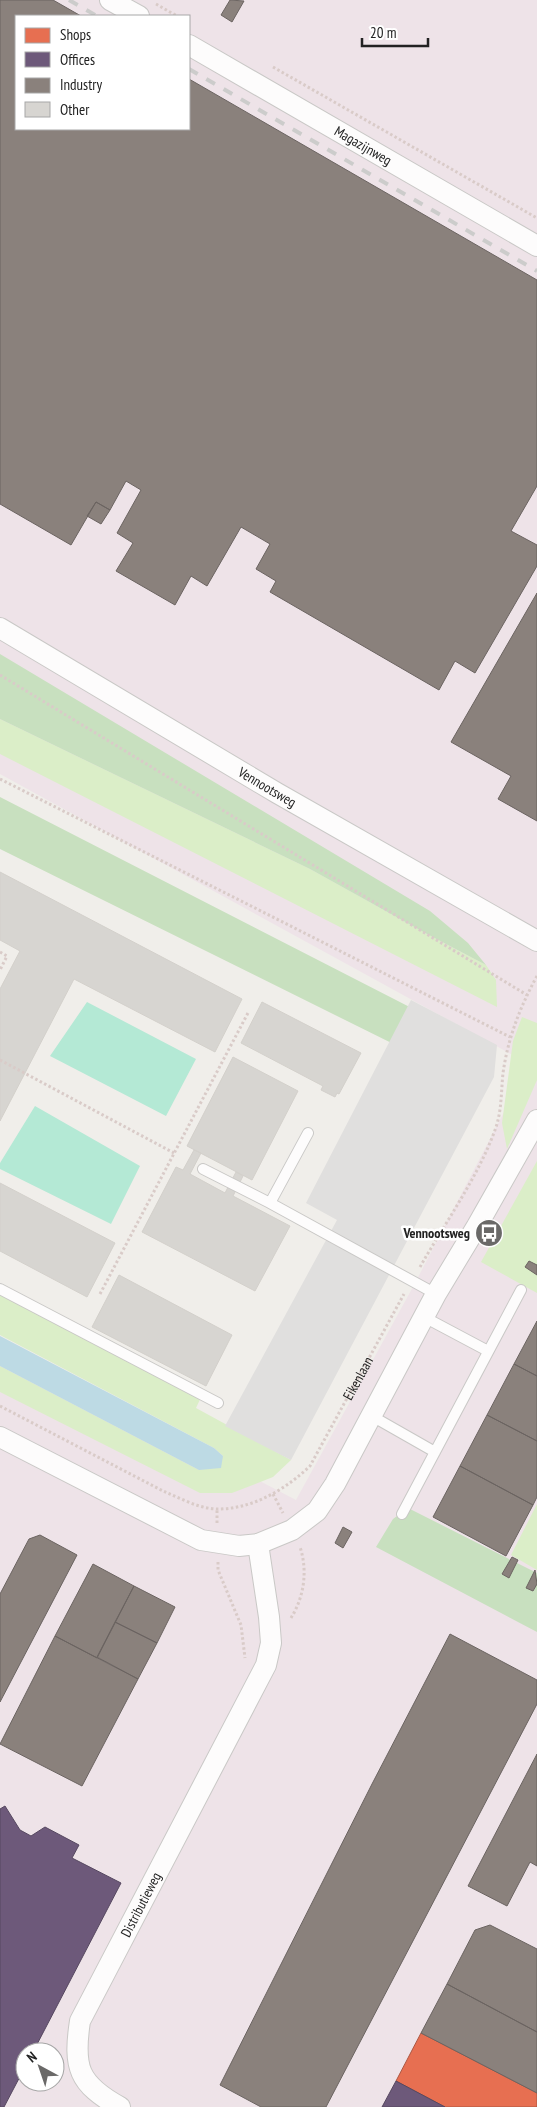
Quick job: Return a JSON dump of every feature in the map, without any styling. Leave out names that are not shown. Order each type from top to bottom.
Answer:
[{"type":"street","points":[[110,0],[136,15]]},
{"type":"street","name":"Magazijnweg","points":[[190,46],[537,246]]},
{"type":"street","name":"Vennootsweg","points":[[0,628],[277,793],[537,942]]},
{"type":"street","name":"Eikenlaan","points":[[0,1437],[201,1540],[239,1546],[258,1544],[292,1530],[317,1511],[335,1484],[436,1294],[478,1226],[537,1120]]},
{"type":"street","name":"Distributieweg","points":[[120,2107],[104,2098],[89,2085],[78,2067],[76,2047],[80,2021],[266,1665],[271,1643],[258,1544]]},
{"type":"lane","points":[[270,1204],[308,1133]]},
{"type":"lane","points":[[202,1169],[436,1294]]},
{"type":"lane","points":[[0,1289],[218,1403]]},
{"type":"lane","points":[[402,1514],[521,1290]]},
{"type":"lane","points":[[424,1317],[488,1351]]},
{"type":"lane","points":[[370,1415],[435,1452]]},
{"type":"path","points":[[149,0],[175,15]]},
{"type":"path","points":[[0,675],[527,995]]},
{"type":"path","points":[[0,779],[510,1036]]},
{"type":"path","points":[[0,952],[7,956],[0,970]]},
{"type":"path","name":"Eikenlaan","points":[[0,1406],[163,1491],[189,1502],[217,1509],[245,1504],[273,1494],[295,1480],[310,1466],[412,1280],[485,1156],[496,1128],[501,1104],[503,1074],[510,1036],[537,976]]},
{"type":"path","points":[[100,1294],[250,1011]]},
{"type":"path","points":[[0,1060],[174,1153]]},
{"type":"path","points":[[217,1509],[218,1570],[241,1625],[246,1662]]},
{"type":"shaded area","points":[[0,0],[537,0],[537,2107],[0,2107],[0,1345],[296,1500],[414,1285],[529,1064],[0,774]]},
{"type":"shaded area","points":[[411,1000],[497,1045],[494,1077],[291,1460],[225,1426],[337,1220],[306,1203]]},
{"type":"green space","points":[[0,654],[430,911],[468,943],[486,965],[310,869],[0,719]]},
{"type":"green space","points":[[0,719],[310,869],[486,965],[496,980],[497,1007],[0,754]]},
{"type":"green space","points":[[0,797],[474,1040],[450,1072],[0,849]]},
{"type":"green space","points":[[87,1002],[196,1059],[166,1116],[50,1056]]},
{"type":"green space","points":[[522,1017],[537,1023],[537,1080],[507,1149],[502,1123],[513,1041]]},
{"type":"green space","points":[[35,1106],[140,1166],[111,1224],[0,1169],[0,1163]]},
{"type":"green space","points":[[537,1161],[537,1293],[481,1262]]},
{"type":"green space","points":[[0,1284],[204,1391],[196,1408],[291,1460],[273,1477],[232,1493],[200,1493],[0,1392],[0,1366],[199,1470],[223,1456],[214,1448],[0,1335]]},
{"type":"green space","points":[[537,1504],[537,1570],[511,1555]]},
{"type":"green space","points":[[408,1508],[537,1573],[537,1632],[376,1547],[393,1519]]},
{"type":"water","points":[[0,1336],[214,1448],[223,1456],[221,1468],[199,1470],[0,1366]]},
{"type":"building: Shops","points":[[421,2033],[537,2093],[537,2107],[445,2107],[396,2081]]},
{"type":"building: Offices","points":[[5,1806],[20,1830],[31,1836],[45,1827],[79,1845],[72,1858],[121,1883],[38,2042],[15,2042],[15,2086],[4,2107],[0,2107],[0,1809]]},
{"type":"building: Offices","points":[[396,2081],[445,2107],[382,2107]]},
{"type":"building: Industry","points":[[0,0],[53,0],[79,15],[15,15],[15,130],[190,130],[190,80],[537,280],[537,486],[511,531],[537,545],[537,566],[475,673],[455,661],[439,690],[270,592],[276,581],[256,569],[270,544],[241,527],[207,586],[191,576],[175,605],[116,571],[133,543],[117,533],[141,490],[126,481],[110,510],[96,502],[71,545],[0,504]]},
{"type":"building: Industry","points":[[230,0],[244,1],[232,22],[221,15]]},
{"type":"building: Industry","points":[[96,502],[110,510],[101,524],[87,516]]},
{"type":"building: Industry","points":[[537,593],[537,821],[498,799],[511,776],[451,742]]},
{"type":"building: Industry","points":[[529,1261],[537,1265],[537,1275],[525,1267]]},
{"type":"building: Industry","points":[[537,1321],[537,1376],[514,1364]]},
{"type":"building: Industry","points":[[514,1364],[537,1376],[537,1441],[487,1415]]},
{"type":"building: Industry","points":[[487,1415],[537,1441],[537,1497],[533,1505],[460,1466]]},
{"type":"building: Industry","points":[[460,1466],[533,1505],[506,1556],[433,1517]]},
{"type":"building: Industry","points":[[343,1527],[352,1532],[343,1548],[335,1543]]},
{"type":"building: Industry","points":[[40,1535],[77,1555],[0,1702],[0,1594],[29,1539]]},
{"type":"building: Industry","points":[[512,1557],[518,1560],[509,1578],[502,1574]]},
{"type":"building: Industry","points":[[93,1564],[134,1586],[97,1658],[55,1636]]},
{"type":"building: Industry","points":[[535,1570],[537,1584],[533,1591],[526,1588]]},
{"type":"building: Industry","points":[[134,1586],[175,1607],[157,1643],[115,1622]]},
{"type":"building: Industry","points":[[115,1622],[157,1643],[138,1679],[97,1657]]},
{"type":"building: Industry","points":[[450,1634],[537,1680],[537,1704],[326,2107],[261,2107],[220,2085]]},
{"type":"building: Industry","points":[[55,1636],[138,1679],[82,1786],[0,1744]]},
{"type":"building: Industry","points":[[537,1754],[537,1866],[530,1862],[507,1906],[468,1886]]},
{"type":"building: Industry","points":[[490,1925],[537,1949],[537,2032],[447,1984],[475,1930]]},
{"type":"building: Industry","points":[[447,1984],[537,2032],[537,2093],[421,2033]]},
{"type":"building: Other","points":[[0,872],[242,999],[215,1052],[74,979],[0,1121],[0,989],[20,951],[0,940]]},
{"type":"building: Other","points":[[262,1002],[361,1053],[339,1094],[337,1093],[335,1097],[321,1090],[323,1086],[241,1043]]},
{"type":"building: Other","points":[[233,1057],[298,1091],[252,1180],[187,1146]]},
{"type":"building: Other","points":[[194,1150],[201,1153],[190,1174],[225,1193],[236,1172],[243,1176],[233,1196],[290,1226],[255,1291],[142,1232],[176,1167],[183,1170]]},
{"type":"building: Other","points":[[0,1183],[115,1243],[87,1297],[0,1251]]},
{"type":"building: Other","points":[[119,1275],[232,1335],[206,1386],[92,1327]]},
{"type":"railway","points":[[69,0],[95,15]]},
{"type":"railway","points":[[190,70],[537,271]]},
{"type":"place","name":"Vennootsweg","points":[[489,1233]]}]
